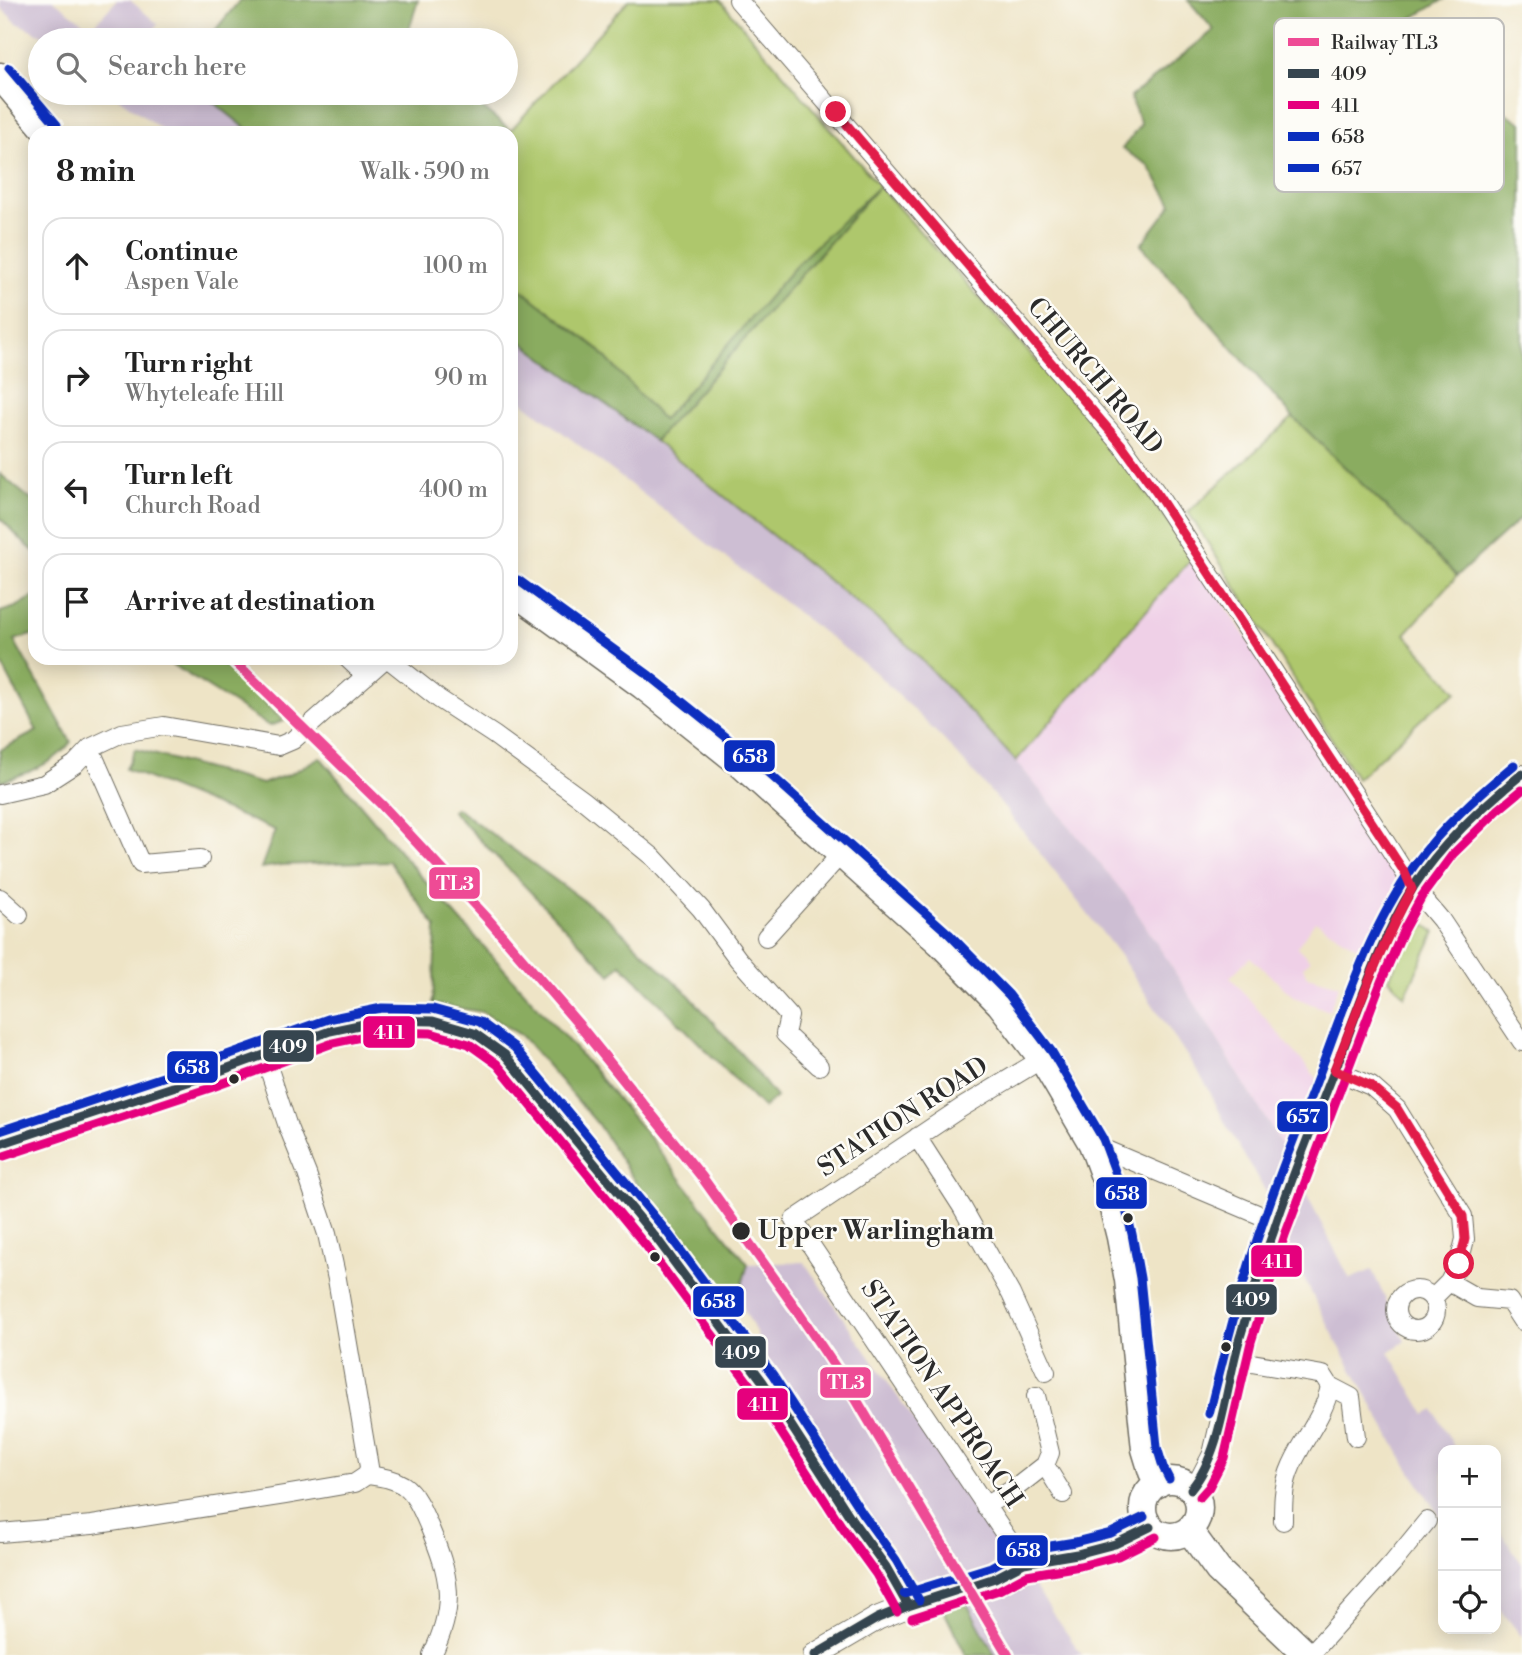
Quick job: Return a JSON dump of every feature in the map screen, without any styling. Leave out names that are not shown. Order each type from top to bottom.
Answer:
[{"type":"highway","points":[[0,76],[42,126]]},
{"type":"highway","points":[[518,595],[643,686],[738,762],[940,943],[1000,1004],[1042,1059],[1092,1144],[1107,1185],[1128,1280],[1145,1449],[1158,1484]]},
{"type":"highway","points":[[1169,1480],[1181,1482],[1191,1489],[1198,1499],[1196,1521],[1189,1530],[1180,1535],[1159,1534],[1150,1527],[1144,1516],[1143,1504],[1148,1492],[1158,1484],[1169,1480]]},
{"type":"highway","points":[[1189,1530],[1218,1570],[1309,1655]]},
{"type":"main road","points":[[815,1655],[878,1618],[908,1606],[995,1578],[1021,1563],[1080,1554],[1110,1546],[1133,1538],[1150,1527]]},
{"type":"street","name":"CHURCH ROAD","points":[[738,0],[1122,445],[1156,492],[1374,823],[1412,889],[1441,919],[1522,1042]]},
{"type":"street","points":[[354,665],[366,676]]},
{"type":"street","points":[[0,794],[44,784],[75,764],[90,748],[122,733],[164,726],[279,746],[293,740],[378,665]]},
{"type":"street","points":[[395,665],[583,800],[654,858],[701,909],[738,959],[789,1016],[785,1034],[818,1066]]},
{"type":"street","points":[[90,748],[142,863],[200,859]]},
{"type":"street","points":[[1191,1489],[1212,1454],[1248,1308],[1273,1231],[1370,977],[1393,924],[1412,889],[1444,846],[1522,774]]},
{"type":"street","points":[[766,937],[841,854]]},
{"type":"street","points":[[0,898],[19,915]]},
{"type":"street","points":[[0,1144],[330,1031],[383,1020],[433,1021],[474,1033],[505,1055],[657,1239],[755,1371],[852,1520],[886,1567],[908,1606]]},
{"type":"street","points":[[264,1054],[327,1234],[369,1467],[367,1475]]},
{"type":"street","name":"STATION ROAD","points":[[794,1220],[917,1137],[1042,1059]]},
{"type":"street","points":[[1334,1070],[1371,1086],[1397,1108],[1463,1216],[1465,1239],[1459,1264],[1449,1282],[1433,1298]]},
{"type":"street","points":[[917,1137],[962,1207],[1011,1294],[1046,1372]]},
{"type":"street","points":[[1092,1144],[1262,1216],[1273,1231]]},
{"type":"street","name":"STATION APPROACH","points":[[794,1220],[1012,1545],[1021,1563]]},
{"type":"street","points":[[1449,1282],[1478,1298],[1509,1301],[1522,1321]]},
{"type":"street","points":[[1234,1360],[1323,1375],[1330,1386],[1351,1397],[1356,1437]]},
{"type":"street","points":[[1283,1521],[1283,1501],[1289,1472],[1328,1397],[1330,1386]]},
{"type":"street","points":[[985,1506],[1018,1486],[1045,1465],[1050,1453],[1036,1396]]},
{"type":"street","points":[[1045,1465],[1063,1494]]},
{"type":"street","points":[[0,1533],[92,1525],[285,1495],[355,1483],[367,1475],[390,1478],[406,1487],[420,1507],[442,1556],[448,1586],[448,1607],[443,1632],[432,1655]]},
{"type":"street","points":[[1309,1655],[1392,1564],[1427,1521]]},
{"type":"shaded area","points":[[0,0],[53,0],[91,28],[28,28],[17,23],[0,7]]},
{"type":"shaded area","points":[[117,0],[130,0],[158,24],[155,28],[91,28]]},
{"type":"shaded area","points":[[128,105],[217,105],[243,126],[157,126]]},
{"type":"shaded area","points":[[518,339],[655,441],[904,641],[1016,761],[1127,897],[1292,1162],[1350,1279],[1372,1270],[1405,1341],[1389,1352],[1426,1415],[1434,1410],[1453,1445],[1438,1445],[1438,1513],[1402,1458],[1338,1344],[1288,1248],[1270,1199],[1226,1125],[1207,1086],[1119,954],[999,801],[943,739],[875,672],[518,398]]},
{"type":"shaded area","points":[[1193,555],[1407,888],[1371,956],[1315,921],[1297,947],[1310,960],[1303,967],[1307,976],[1339,985],[1329,1011],[1294,997],[1250,957],[1230,977],[1321,1083],[1292,1162],[1127,897],[1016,761]]},
{"type":"shaded area","points":[[804,1262],[999,1542],[998,1558],[986,1573],[929,1594],[900,1560],[753,1340],[758,1336],[738,1298],[748,1264]]},
{"type":"shaded area","points":[[1501,1532],[1522,1564],[1522,1637],[1501,1610]]},
{"type":"shaded area","points":[[1030,1580],[1082,1655],[966,1655],[943,1609]]},
{"type":"green space","points":[[240,0],[418,0],[410,28],[217,28]]},
{"type":"green space","points":[[629,0],[720,0],[879,186],[1095,426],[1194,556],[1016,761],[904,641],[655,441],[853,216],[662,420],[597,348],[518,287],[518,126],[514,126]]},
{"type":"green space","points":[[1188,0],[1443,0],[1412,18],[1274,18],[1274,192],[1504,192],[1504,112],[1522,123],[1522,517],[1457,576],[1293,417],[1141,245],[1172,204],[1148,165],[1122,149],[1141,124],[1130,97],[1214,30]]},
{"type":"green space","points":[[217,105],[479,105],[505,126],[243,126]]},
{"type":"green space","points":[[879,186],[655,441],[518,339],[518,287],[597,348],[663,420],[800,261]]},
{"type":"green space","points":[[1293,417],[1457,576],[1405,634],[1457,692],[1429,712],[1357,779],[1188,512]]},
{"type":"green space","points":[[0,474],[28,497],[28,546],[0,518]]},
{"type":"green space","points":[[28,600],[28,636],[14,640],[71,742],[48,762],[0,782],[0,750],[37,731],[0,661],[0,612]]},
{"type":"green space","points":[[173,665],[224,665],[284,721],[269,726]]},
{"type":"green space","points":[[135,749],[262,784],[290,774],[320,757],[418,873],[579,1053],[645,1132],[748,1264],[738,1298],[723,1301],[662,1223],[597,1123],[522,1036],[482,1012],[433,1004],[436,927],[389,861],[261,868],[275,830],[126,769]]},
{"type":"green space","points":[[456,808],[605,916],[689,995],[776,1097],[763,1108],[621,964],[611,975],[452,811]]},
{"type":"green space","points":[[1425,924],[1435,932],[1405,996],[1389,979],[1405,943]]},
{"type":"green space","points":[[966,1602],[995,1655],[966,1655],[943,1609]]},
{"type":"rail line","name":"TL3","points":[[238,665],[381,804],[487,918],[580,1026],[702,1177],[850,1389],[1008,1655]]},
{"type":"transit line","name":"658","points":[[9,68],[28,91]]},
{"type":"transit line","name":"658","points":[[40,105],[57,125]]},
{"type":"transit line","name":"658","points":[[518,580],[650,676],[746,753],[949,934],[1009,995],[1052,1052],[1103,1139],[1119,1182],[1140,1278],[1157,1447],[1169,1479]]},
{"type":"transit line","name":"657","points":[[1209,1414],[1258,1236],[1348,995],[1371,941],[1398,890],[1436,838],[1514,765]]},
{"type":"transit line","name":"409","points":[[1191,1489],[1202,1474],[1217,1436],[1241,1334],[1297,1165],[1391,927],[1412,889],[1436,857],[1477,813],[1522,774]]},
{"type":"transit line","name":"411","points":[[1200,1497],[1209,1487],[1224,1458],[1251,1342],[1285,1235],[1381,982],[1404,929],[1422,896],[1453,854],[1522,790]]},
{"type":"transit line","name":"658","points":[[0,1131],[328,1019],[382,1008],[433,1009],[480,1022],[514,1047],[667,1232],[773,1375],[862,1513],[896,1560],[919,1600]]},
{"type":"transit line","name":"409","points":[[0,1144],[206,1076],[330,1031],[383,1020],[433,1021],[474,1033],[505,1055],[657,1239],[763,1382],[852,1520],[886,1567],[908,1606]]},
{"type":"transit line","name":"411","points":[[4,1156],[210,1088],[333,1043],[384,1032],[431,1033],[469,1044],[497,1064],[647,1247],[753,1389],[842,1527],[876,1574],[897,1612]]},
{"type":"transit line","name":"658","points":[[904,1594],[991,1567],[1020,1551],[1111,1533],[1144,1517]]},
{"type":"transit line","name":"409","points":[[815,1655],[878,1618],[908,1606],[995,1578],[1024,1563],[1115,1544],[1150,1527]]},
{"type":"transit line","name":"411","points":[[912,1618],[999,1590],[1027,1575],[1118,1556],[1156,1537]]},
{"type":"place","name":"Upper Warlingham","points":[[741,1231]]},
{"type":"route","points":[[836,112],[1122,445],[1156,492],[1405,873],[1412,889],[1370,977],[1334,1070],[1371,1086],[1397,1108],[1463,1216],[1465,1239],[1459,1264]]}]
